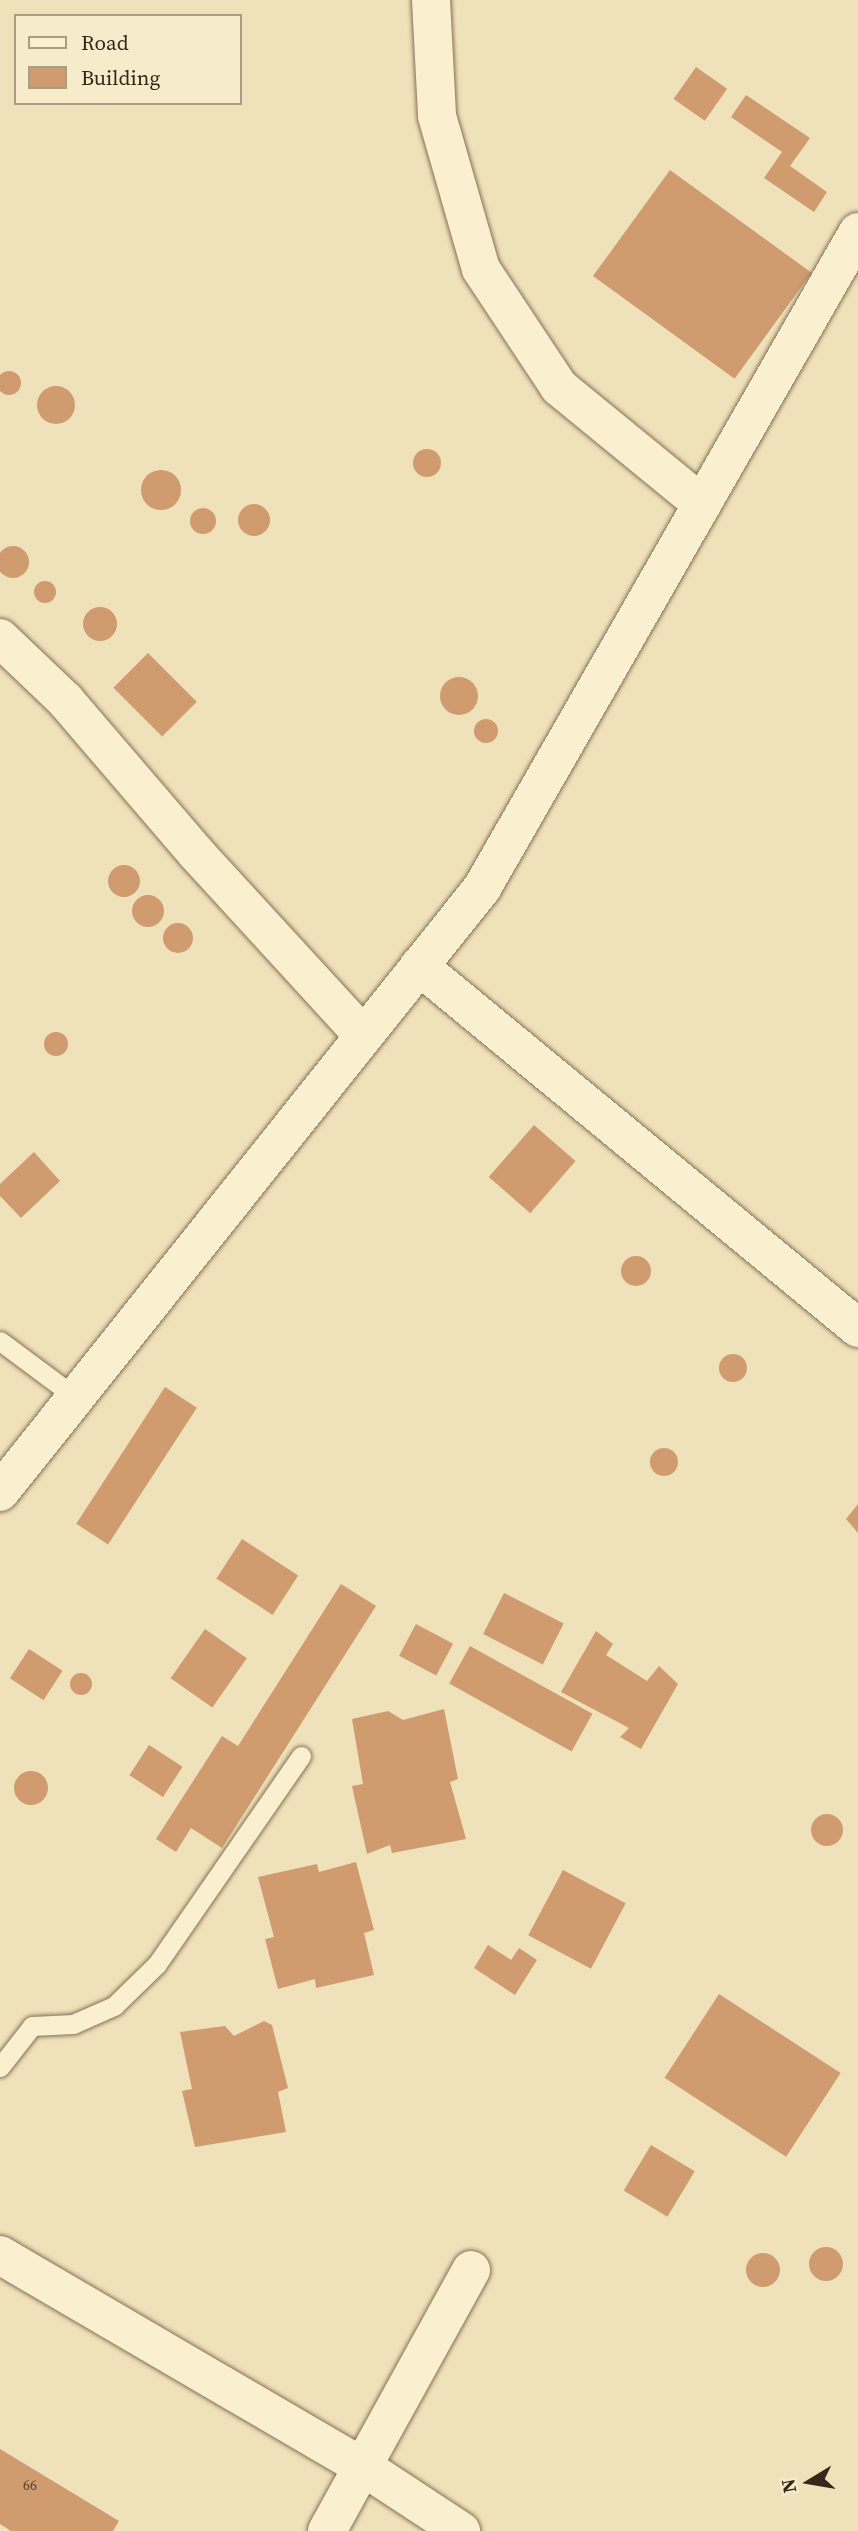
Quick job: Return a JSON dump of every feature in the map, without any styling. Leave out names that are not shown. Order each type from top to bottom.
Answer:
[{"type":"street","points":[[431,0],[437,116],[481,269],[559,387],[702,504]]},
{"type":"street","points":[[0,1492],[482,888],[858,232]]},
{"type":"street","points":[[0,638],[65,700],[195,853],[363,1035]]},
{"type":"street","points":[[419,966],[858,1328]]},
{"type":"street","points":[[0,2255],[365,2468],[460,2531]]},
{"type":"street","points":[[327,2531],[365,2468],[471,2270]]},
{"type":"lane","points":[[0,1341],[74,1396]]},
{"type":"lane","points":[[0,2067],[32,2026],[73,2024],[114,2006],[157,1964],[301,1756]]},
{"type":"building","points":[[696,67],[727,89],[705,121],[674,99]]},
{"type":"building","points":[[746,95],[810,138],[790,166],[827,192],[814,212],[764,178],[782,152],[731,117]]},
{"type":"building","points":[[670,170],[812,273],[735,379],[593,276]]},
{"type":"building","points":[[5,372],[13,372],[20,379],[20,387],[13,394],[5,394],[-1,388],[-1,378]]},
{"type":"building","points":[[56,386],[69,392],[75,405],[69,418],[56,424],[43,418],[37,405],[43,392]]},
{"type":"building","points":[[427,449],[437,453],[441,463],[437,473],[427,477],[417,473],[413,463],[417,453]]},
{"type":"building","points":[[161,470],[175,476],[181,490],[175,504],[161,510],[147,504],[141,490],[147,476]]},
{"type":"building","points":[[254,504],[265,509],[270,520],[265,531],[254,536],[243,531],[238,520],[243,509]]},
{"type":"building","points":[[203,508],[212,512],[216,521],[212,530],[203,534],[194,530],[190,521],[194,512]]},
{"type":"building","points":[[19,547],[25,550],[28,556],[25,574],[13,578],[1,574],[1,550]]},
{"type":"building","points":[[45,581],[53,584],[56,592],[53,600],[45,603],[37,600],[34,592],[37,584]]},
{"type":"building","points":[[100,607],[112,612],[117,624],[112,636],[100,641],[88,636],[83,624],[88,612]]},
{"type":"building","points":[[148,653],[197,702],[162,736],[113,688]]},
{"type":"building","points":[[459,677],[473,682],[478,696],[473,710],[459,715],[445,710],[440,696],[445,682]]},
{"type":"building","points":[[486,719],[495,722],[498,731],[495,740],[486,743],[477,740],[474,731],[477,722]]},
{"type":"building","points":[[124,865],[135,870],[140,881],[135,892],[124,897],[113,892],[108,881],[113,870]]},
{"type":"building","points":[[148,895],[159,900],[164,911],[159,922],[148,927],[137,922],[132,911],[137,900]]},
{"type":"building","points":[[178,923],[189,927],[193,938],[189,949],[178,953],[167,949],[163,938],[167,927]]},
{"type":"building","points":[[56,1032],[65,1035],[68,1044],[65,1053],[56,1056],[47,1053],[44,1044],[47,1035]]},
{"type":"building","points":[[534,1125],[576,1161],[530,1213],[489,1177]]},
{"type":"building","points":[[34,1152],[60,1181],[21,1218],[0,1196],[0,1184]]},
{"type":"building","points":[[636,1256],[647,1260],[651,1271],[647,1282],[636,1286],[625,1282],[621,1271],[625,1260]]},
{"type":"building","points":[[733,1354],[743,1358],[747,1368],[743,1378],[733,1382],[723,1378],[719,1368],[723,1358]]},
{"type":"building","points":[[165,1387],[197,1408],[108,1544],[76,1524]]},
{"type":"building","points":[[664,1448],[674,1452],[678,1462],[674,1472],[664,1476],[654,1472],[650,1462],[654,1452]]},
{"type":"building","points":[[858,1504],[858,1533],[846,1519]]},
{"type":"building","points":[[242,1539],[298,1575],[273,1615],[216,1578]]},
{"type":"building","points":[[341,1584],[376,1606],[222,1848],[191,1828],[176,1852],[156,1839],[222,1736],[238,1746]]},
{"type":"building","points":[[504,1593],[564,1623],[543,1664],[483,1634]]},
{"type":"building","points":[[416,1624],[453,1644],[436,1676],[399,1656]]},
{"type":"building","points":[[205,1629],[247,1658],[212,1707],[171,1678]]},
{"type":"building","points":[[596,1631],[613,1644],[606,1655],[647,1681],[659,1666],[678,1684],[641,1749],[620,1737],[629,1728],[561,1692]]},
{"type":"building","points":[[470,1646],[592,1714],[572,1751],[449,1684]]},
{"type":"building","points":[[29,1649],[63,1671],[43,1700],[10,1678]]},
{"type":"building","points":[[81,1673],[89,1676],[92,1684],[89,1692],[81,1695],[73,1692],[70,1684],[73,1676]]},
{"type":"building","points":[[444,1709],[458,1779],[450,1782],[466,1839],[392,1853],[390,1845],[367,1854],[352,1786],[363,1784],[352,1719],[388,1711],[403,1720]]},
{"type":"building","points":[[149,1745],[183,1767],[163,1797],[129,1775]]},
{"type":"building","points":[[31,1771],[43,1776],[48,1788],[43,1800],[31,1805],[19,1800],[14,1788],[19,1776]]},
{"type":"building","points":[[827,1814],[838,1819],[843,1830],[838,1841],[827,1846],[816,1841],[811,1830],[816,1819]]},
{"type":"building","points":[[356,1862],[374,1930],[364,1933],[374,1975],[316,1988],[315,1979],[278,1989],[265,1939],[274,1937],[258,1877],[317,1864],[319,1872]]},
{"type":"building","points":[[563,1870],[626,1903],[591,1969],[528,1935]]},
{"type":"building","points":[[488,1945],[511,1960],[519,1948],[537,1960],[515,1995],[474,1968]]},
{"type":"building","points":[[719,1994],[841,2073],[786,2157],[665,2078]]},
{"type":"building","points":[[264,2021],[272,2025],[288,2088],[278,2092],[286,2132],[195,2147],[182,2091],[192,2089],[180,2032],[225,2026],[234,2036]]},
{"type":"building","points":[[651,2145],[695,2171],[667,2217],[624,2190]]},
{"type":"building","points":[[826,2247],[838,2252],[843,2264],[838,2276],[826,2281],[814,2276],[809,2264],[814,2252]]},
{"type":"building","points":[[763,2253],[775,2258],[780,2270],[775,2282],[763,2287],[751,2282],[746,2270],[751,2258]]},
{"type":"building","points":[[0,2449],[119,2521],[113,2531],[11,2531],[0,2524]]}]
